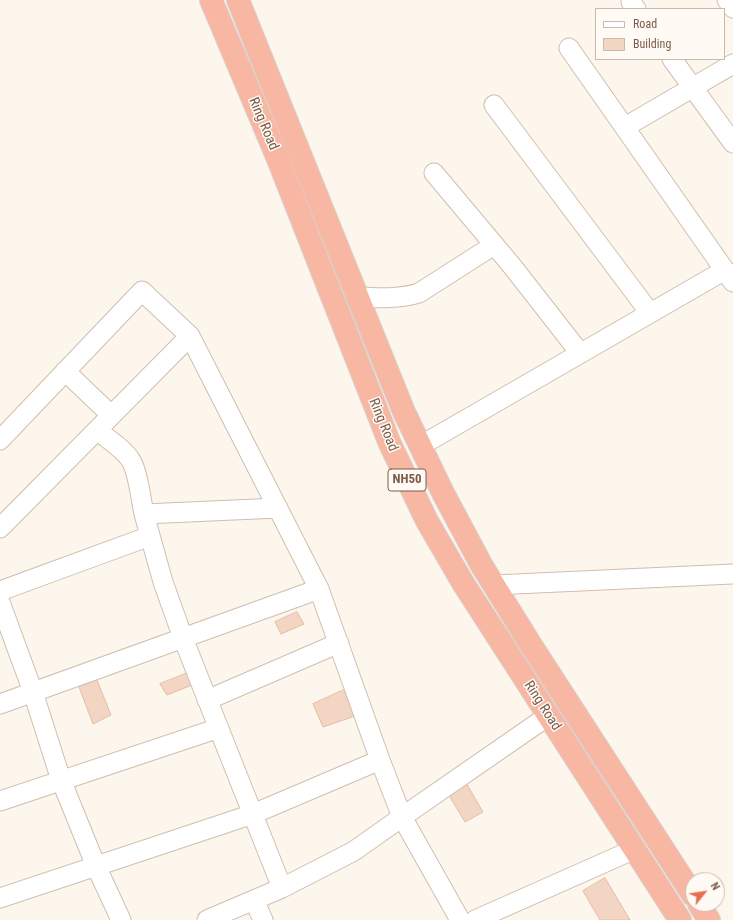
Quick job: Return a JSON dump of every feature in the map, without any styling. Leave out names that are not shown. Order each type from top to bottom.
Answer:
[{"type":"highway","name":"Ring Road","points":[[211,0],[278,158],[394,451],[427,521],[463,583],[680,920]]},
{"type":"highway","name":"Ring Road","points":[[238,0],[359,297],[404,412],[443,493],[482,566],[531,645],[685,883]]},
{"type":"street","points":[[727,0],[733,8]]},
{"type":"street","points":[[420,446],[650,313],[729,276],[569,48]]},
{"type":"street","points":[[673,60],[733,143]]},
{"type":"street","points":[[625,127],[733,64]]},
{"type":"street","points":[[494,106],[650,313]]},
{"type":"street","points":[[434,173],[494,245],[580,354]]},
{"type":"street","points":[[359,297],[396,298],[407,297],[418,293],[494,245]]},
{"type":"street","points":[[0,440],[142,291],[190,336],[320,589],[380,760],[402,816],[460,920]]},
{"type":"street","points":[[0,528],[190,336]]},
{"type":"street","points":[[65,371],[111,415]]},
{"type":"street","points":[[97,430],[127,454],[131,460],[163,582],[207,700],[282,888]]},
{"type":"street","points":[[144,514],[278,508]]},
{"type":"street","points":[[0,591],[150,536]]},
{"type":"street","points":[[494,585],[733,574]]},
{"type":"street","points":[[0,704],[320,589]]},
{"type":"street","points":[[0,602],[3,621],[33,692],[61,780],[96,866],[121,920]]},
{"type":"street","points":[[207,700],[338,643]]},
{"type":"street","points":[[207,920],[282,888],[354,851],[402,816],[548,716]]},
{"type":"street","points":[[0,801],[219,728]]},
{"type":"street","points":[[0,898],[253,814],[380,760]]},
{"type":"street","points":[[475,920],[635,849]]},
{"type":"street","points":[[254,900],[263,920]]},
{"type":"building","points":[[297,612],[304,624],[281,634],[275,622]]},
{"type":"building","points":[[190,672],[197,683],[167,695],[160,684]]},
{"type":"building","points":[[97,680],[111,715],[93,724],[79,687]]},
{"type":"building","points":[[344,690],[349,702],[356,699],[361,714],[323,727],[313,704]]},
{"type":"building","points":[[465,781],[483,812],[465,822],[447,792]]},
{"type":"building","points":[[605,878],[630,920],[600,920],[583,891]]}]
